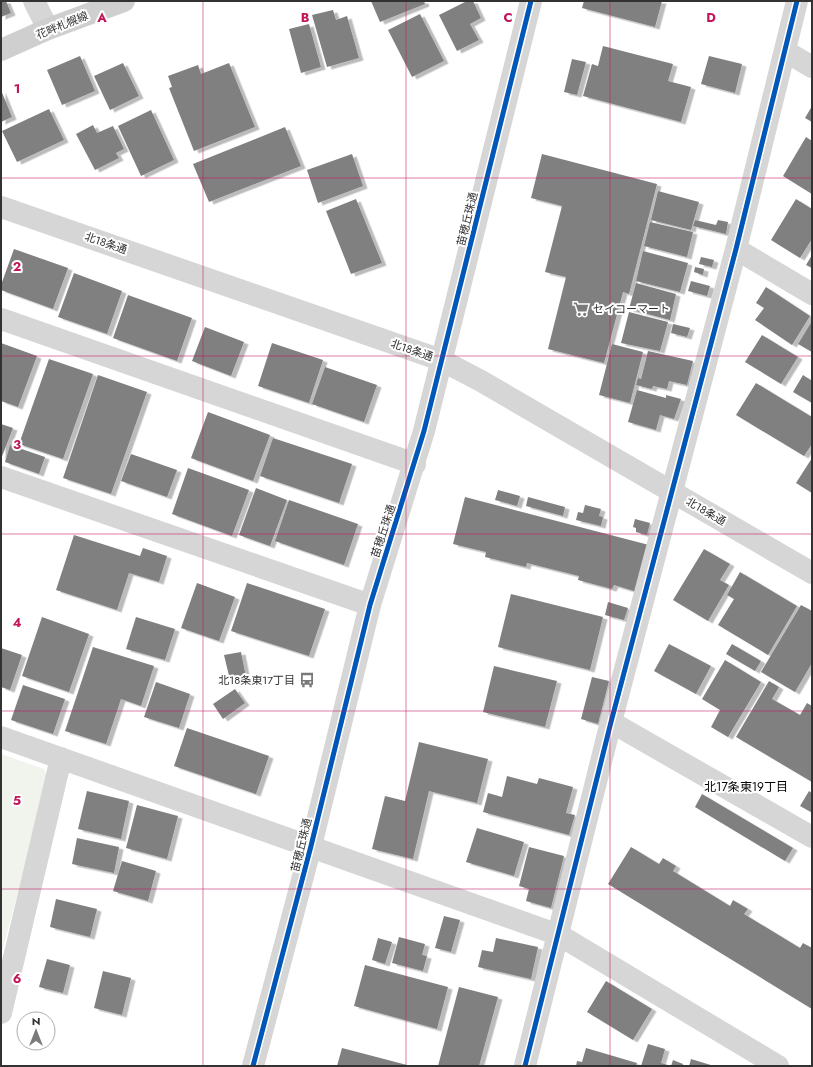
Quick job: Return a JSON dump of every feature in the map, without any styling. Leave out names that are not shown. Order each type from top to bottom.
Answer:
[{"type":"main road","name":"花畔札幌線","points":[[1,50],[48,29],[124,1]]},
{"type":"street","points":[[34,1],[48,29]]},
{"type":"street","name":"苗穂丘珠通","points":[[253,1066],[311,846],[370,605],[415,464],[530,1]]},
{"type":"street","points":[[525,1066],[559,935],[611,722],[736,249],[797,1]]},
{"type":"street","points":[[785,52],[812,67]]},
{"type":"street","name":"北18条通","points":[[1,207],[441,360],[481,381],[812,573]]},
{"type":"street","points":[[736,249],[812,294]]},
{"type":"street","points":[[1,319],[415,464]]},
{"type":"street","points":[[1,477],[370,605]]},
{"type":"street","points":[[611,722],[812,837]]},
{"type":"street","points":[[1,737],[559,935],[750,1058],[778,1066]]},
{"type":"street","points":[[1,1013],[61,758]]},
{"type":"shaded area","points":[[1,754],[44,769],[48,779],[1,956]]},
{"type":"building","points":[[1,1],[6,1],[11,13],[1,17]]},
{"type":"building","points":[[371,1],[424,1],[425,4],[380,22]]},
{"type":"building","points":[[467,1],[473,1],[481,18],[470,24],[479,40],[457,51],[439,15]]},
{"type":"building","points":[[584,1],[662,1],[655,27],[582,8]]},
{"type":"building","points":[[333,10],[336,20],[347,16],[359,58],[327,67],[312,15]]},
{"type":"building","points":[[420,14],[444,61],[412,77],[388,30]]},
{"type":"building","points":[[309,24],[321,67],[301,73],[289,29]]},
{"type":"building","points":[[603,46],[673,64],[668,81],[691,87],[681,122],[583,96],[592,64],[598,66]]},
{"type":"building","points":[[80,56],[95,91],[62,105],[47,70]]},
{"type":"building","points":[[709,56],[742,64],[735,93],[701,84]]},
{"type":"building","points":[[572,59],[586,62],[577,95],[564,92]]},
{"type":"building","points":[[123,63],[139,96],[110,110],[94,76]]},
{"type":"building","points":[[229,63],[255,127],[194,151],[169,88],[172,87],[168,76],[198,65],[201,74]]},
{"type":"building","points":[[1,90],[12,117],[1,122]]},
{"type":"building","points":[[812,106],[812,122],[805,118]]},
{"type":"building","points":[[49,109],[64,140],[17,162],[2,131]]},
{"type":"building","points":[[151,110],[174,160],[141,176],[118,126]]},
{"type":"building","points":[[93,125],[97,133],[113,126],[124,149],[116,153],[119,158],[95,170],[76,134]]},
{"type":"building","points":[[285,127],[301,166],[209,202],[193,164]]},
{"type":"building","points":[[806,137],[812,141],[812,194],[783,176]]},
{"type":"building","points":[[352,154],[363,186],[318,203],[307,170]]},
{"type":"building","points":[[542,154],[657,184],[629,294],[623,292],[604,363],[548,349],[566,277],[545,272],[562,206],[531,198]]},
{"type":"building","points":[[658,191],[699,202],[691,230],[651,220]]},
{"type":"building","points":[[356,199],[382,263],[351,274],[326,211]]},
{"type":"building","points":[[796,199],[812,209],[812,239],[800,258],[771,240]]},
{"type":"building","points":[[695,220],[716,225],[718,220],[728,222],[726,234],[693,226]]},
{"type":"building","points":[[650,222],[693,232],[687,257],[644,246]]},
{"type":"building","points":[[14,249],[68,268],[53,309],[1,290],[1,285]]},
{"type":"building","points":[[643,251],[688,263],[680,292],[636,281]]},
{"type":"building","points":[[812,255],[812,268],[806,265]]},
{"type":"building","points":[[701,257],[714,260],[712,267],[699,264]]},
{"type":"building","points":[[695,267],[704,269],[703,275],[694,272]]},
{"type":"building","points":[[74,273],[122,291],[107,334],[58,317]]},
{"type":"building","points":[[691,281],[710,286],[707,296],[688,291]]},
{"type":"building","points":[[636,283],[676,294],[670,320],[629,309]]},
{"type":"building","points":[[766,287],[810,316],[792,345],[755,320],[764,308],[756,303]]},
{"type":"building","points":[[128,295],[192,318],[177,361],[113,338]]},
{"type":"building","points":[[629,312],[668,322],[660,351],[621,343]]},
{"type":"building","points":[[812,321],[812,352],[798,344]]},
{"type":"building","points":[[673,324],[690,328],[687,337],[671,333]]},
{"type":"building","points":[[205,327],[244,342],[231,376],[192,361]]},
{"type":"building","points":[[762,335],[798,357],[781,384],[745,362]]},
{"type":"building","points":[[1,343],[37,356],[18,407],[1,401]]},
{"type":"building","points":[[272,343],[323,360],[309,403],[258,386]]},
{"type":"building","points":[[612,344],[643,352],[630,403],[599,395]]},
{"type":"building","points":[[648,351],[693,361],[687,385],[669,381],[667,389],[653,386],[652,389],[636,385],[638,378],[641,379]]},
{"type":"building","points":[[49,359],[93,374],[63,459],[19,444]]},
{"type":"building","points":[[325,367],[377,385],[364,422],[312,404]]},
{"type":"building","points":[[98,375],[147,392],[111,494],[63,478]]},
{"type":"building","points":[[803,375],[812,381],[812,403],[793,392]]},
{"type":"building","points":[[756,383],[812,417],[812,444],[804,456],[736,415]]},
{"type":"building","points":[[637,390],[666,398],[666,395],[681,399],[674,419],[660,415],[656,430],[628,422]]},
{"type":"building","points":[[208,412],[270,435],[253,481],[191,458]]},
{"type":"building","points":[[1,424],[13,428],[1,459]]},
{"type":"building","points":[[273,438],[352,464],[339,503],[260,476]]},
{"type":"building","points":[[10,445],[45,457],[39,474],[5,462]]},
{"type":"building","points":[[131,454],[177,470],[167,497],[121,481]]},
{"type":"building","points":[[812,458],[812,493],[796,483]]},
{"type":"building","points":[[188,468],[249,490],[232,536],[172,514]]},
{"type":"building","points":[[256,488],[287,500],[270,546],[239,535]]},
{"type":"building","points":[[498,490],[520,496],[517,506],[495,500]]},
{"type":"building","points":[[465,497],[649,545],[637,592],[614,585],[612,589],[578,580],[579,576],[527,563],[526,567],[485,557],[486,552],[453,544]]},
{"type":"building","points":[[528,497],[565,507],[563,516],[526,506]]},
{"type":"building","points":[[289,500],[358,524],[344,565],[275,541]]},
{"type":"building","points":[[585,505],[601,509],[599,516],[603,517],[601,526],[576,520],[578,512],[583,513]]},
{"type":"building","points":[[635,519],[650,523],[647,535],[636,532],[636,528],[633,527]]},
{"type":"building","points":[[74,535],[140,556],[143,548],[167,556],[159,582],[129,573],[117,610],[56,590]]},
{"type":"building","points":[[704,549],[730,564],[720,580],[729,585],[708,621],[673,600]]},
{"type":"building","points":[[740,572],[797,606],[768,655],[718,625],[734,599],[727,595]]},
{"type":"building","points":[[197,583],[235,597],[219,641],[181,628]]},
{"type":"building","points":[[247,583],[325,609],[309,656],[231,631]]},
{"type":"building","points":[[511,594],[603,617],[590,670],[498,647]]},
{"type":"building","points":[[608,602],[628,608],[624,620],[605,615]]},
{"type":"building","points":[[801,605],[812,611],[812,663],[795,692],[761,672]]},
{"type":"building","points":[[42,617],[89,634],[69,692],[22,676]]},
{"type":"building","points":[[136,617],[175,629],[165,660],[126,649]]},
{"type":"building","points":[[669,644],[711,666],[696,694],[654,671]]},
{"type":"building","points":[[732,644],[761,661],[755,671],[726,654]]},
{"type":"building","points":[[93,647],[154,666],[141,706],[121,699],[106,744],[65,731]]},
{"type":"building","points":[[1,648],[22,655],[10,690],[1,687]]},
{"type":"building","points":[[241,652],[246,677],[230,680],[224,655]]},
{"type":"building","points":[[725,660],[761,682],[728,737],[711,727],[720,710],[702,699]]},
{"type":"building","points":[[494,666],[557,681],[545,727],[483,712]]},
{"type":"building","points":[[592,677],[609,681],[598,724],[581,719]]},
{"type":"building","points":[[769,681],[779,687],[772,699],[800,715],[807,703],[812,706],[812,782],[736,737]]},
{"type":"building","points":[[156,682],[190,694],[179,728],[144,717]]},
{"type":"building","points":[[23,685],[65,699],[53,734],[11,720]]},
{"type":"building","points":[[235,689],[245,703],[223,719],[213,704]]},
{"type":"building","points":[[187,728],[269,756],[256,794],[174,766]]},
{"type":"building","points":[[419,742],[488,759],[477,803],[429,791],[413,859],[372,849],[385,796],[405,801]]},
{"type":"building","points":[[507,776],[537,784],[539,778],[573,787],[566,813],[575,815],[569,835],[483,812],[488,793],[502,797]]},
{"type":"building","points":[[87,791],[129,801],[121,839],[78,829]]},
{"type":"building","points":[[809,791],[812,793],[811,812],[800,806]]},
{"type":"building","points":[[702,794],[793,848],[785,861],[695,807]]},
{"type":"building","points":[[137,805],[178,816],[167,859],[126,848]]},
{"type":"building","points":[[477,828],[524,842],[514,876],[466,862]]},
{"type":"building","points":[[77,838],[119,847],[114,873],[72,864]]},
{"type":"building","points":[[529,847],[564,856],[551,908],[526,901],[529,889],[519,886]]},
{"type":"building","points":[[631,847],[659,864],[663,858],[676,866],[673,871],[730,906],[733,900],[748,909],[744,914],[800,948],[803,943],[812,948],[812,1009],[608,884]]},
{"type":"building","points":[[122,861],[156,871],[148,901],[113,891]]},
{"type":"building","points":[[56,899],[97,909],[90,937],[50,927]]},
{"type":"building","points":[[444,916],[460,920],[451,952],[435,948]]},
{"type":"building","points":[[399,937],[425,944],[422,955],[427,956],[423,971],[392,963]]},
{"type":"building","points":[[378,938],[392,942],[385,964],[372,960]]},
{"type":"building","points":[[496,938],[538,947],[531,979],[478,967],[482,950],[493,952]]},
{"type":"building","points":[[47,959],[70,965],[63,993],[39,987]]},
{"type":"building","points":[[365,965],[448,987],[437,1029],[354,1006]]},
{"type":"building","points":[[103,971],[131,978],[122,1015],[94,1008]]},
{"type":"building","points":[[606,981],[652,1009],[633,1040],[587,1012]]},
{"type":"building","points":[[459,987],[498,997],[479,1066],[438,1066]]},
{"type":"building","points":[[648,1044],[665,1049],[661,1063],[671,1066],[641,1066]]},
{"type":"building","points":[[342,1048],[407,1065],[407,1066],[337,1066]]},
{"type":"building","points":[[586,1048],[637,1063],[636,1066],[576,1066],[577,1061],[582,1062]]},
{"type":"building","points":[[691,1059],[714,1066],[689,1066]]},
{"type":"building","points":[[673,1060],[683,1064],[682,1066],[671,1066]]},
{"type":"cycle path","points":[[253,1066],[311,846],[370,605],[424,431],[531,1]]},
{"type":"cycle path","points":[[525,1066],[611,722],[736,249],[797,1]]},
{"type":"place","name":"セイコーマート","points":[[581,309]]},
{"type":"place","name":"北18条東17丁目","points":[[307,680]]},
{"type":"district","name":"北17条東19丁目","points":[[746,787]]}]
